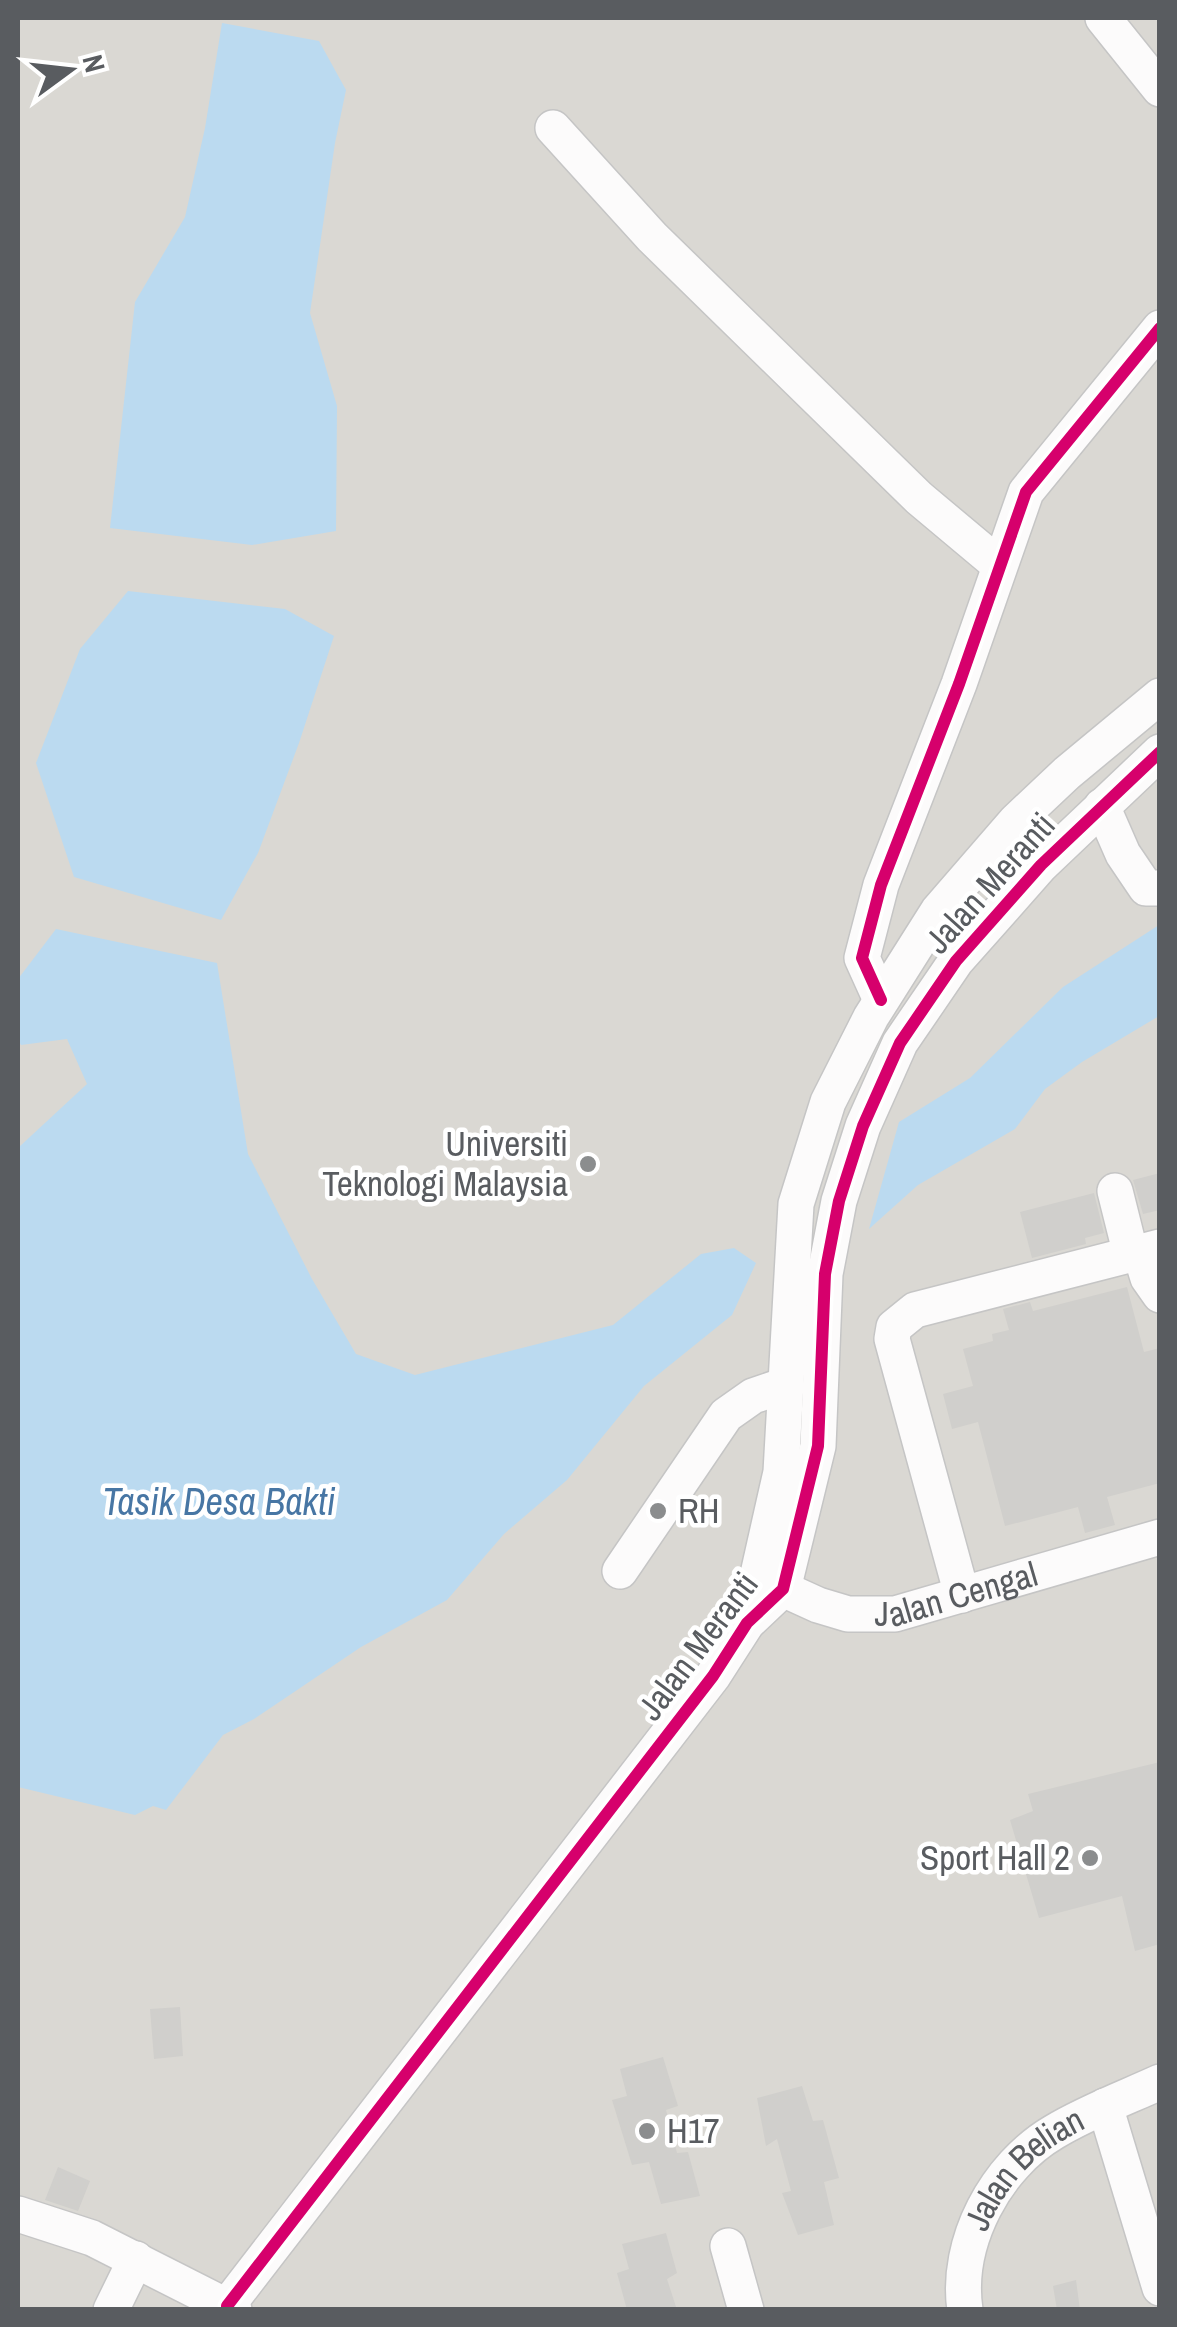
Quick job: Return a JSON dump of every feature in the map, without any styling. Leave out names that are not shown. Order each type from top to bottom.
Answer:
[{"type":"street","points":[[1103,18],[1160,89]]},
{"type":"street","points":[[552,128],[652,237],[919,498],[999,566]]},
{"type":"street","points":[[881,1000],[862,958],[881,884],[959,684],[1026,492],[1160,328]]},
{"type":"street","name":"Jalan Meranti","points":[[769,1582],[790,1327],[792,1239],[801,1184],[828,1102],[922,931],[990,848],[1067,773],[1160,696]]},
{"type":"street","name":"Jalan Meranti","points":[[18,2214],[92,2238],[230,2308],[701,1692],[747,1623],[769,1582],[818,1446],[824,1274],[839,1201],[864,1126],[900,1043],[956,961],[1041,865],[1160,752]]},
{"type":"street","points":[[1102,806],[1123,854],[1146,888],[1160,888]]},
{"type":"street","points":[[1115,1191],[1143,1251],[1148,1278],[1160,1294]]},
{"type":"street","points":[[962,1595],[892,1339],[894,1327],[915,1310],[1143,1251]]},
{"type":"street","points":[[620,1571],[726,1415],[753,1396],[784,1385]]},
{"type":"street","name":"Jalan Cengal","points":[[769,1582],[848,1614],[895,1614],[1160,1537]]},
{"type":"street","name":"Jalan Belian","points":[[965,2310],[963,2292],[970,2244],[986,2204],[1011,2168],[1052,2133],[1160,2082]]},
{"type":"street","points":[[1105,2106],[1160,2288]]},
{"type":"street","points":[[728,2246],[746,2310]]},
{"type":"street","points":[[111,2310],[136,2260]]},
{"type":"shaded area","name":"Universiti Teknologi Malaysia","points":[[18,18],[1159,18],[1159,2309],[18,2309]]},
{"type":"water","points":[[222,23],[319,41],[346,90],[310,313],[337,406],[336,531],[252,545],[110,528],[135,302],[185,217]]},
{"type":"water","points":[[128,591],[285,609],[334,636],[258,853],[221,920],[74,877],[36,763],[80,649]]},
{"type":"water","points":[[1159,925],[1159,1016],[1045,1089],[1015,1129],[918,1185],[869,1229],[899,1122],[970,1078],[1063,987]]},
{"type":"water","name":"Tasik Desa Bakti","points":[[56,929],[217,963],[248,1154],[312,1279],[356,1354],[415,1375],[613,1325],[701,1254],[734,1248],[756,1263],[732,1315],[644,1386],[567,1480],[504,1534],[447,1600],[361,1647],[254,1719],[223,1735],[166,1810],[153,1806],[135,1815],[18,1787],[18,1148],[87,1084],[67,1039],[21,1045],[18,1040],[18,979]]},
{"type":"building","points":[[1160,1173],[1160,1210],[1143,1214],[1133,1180]]},
{"type":"building","points":[[1094,1193],[1104,1233],[1085,1238],[1086,1244],[1032,1258],[1020,1212]]},
{"type":"building","points":[[1127,1287],[1144,1352],[1160,1348],[1160,1483],[1107,1497],[1115,1525],[1085,1533],[1078,1507],[1005,1526],[978,1422],[952,1429],[943,1394],[973,1386],[963,1349],[993,1341],[992,1334],[1009,1330],[1003,1309],[1030,1302],[1033,1311]]},
{"type":"building","name":"Sport Hall 2","points":[[1160,1762],[1160,1944],[1135,1951],[1122,1896],[1039,1918],[1010,1820],[1033,1811],[1028,1794]]},
{"type":"building","points":[[180,2007],[183,2056],[154,2059],[150,2009]]},
{"type":"building","name":"H17","points":[[663,2057],[678,2106],[666,2110],[677,2153],[688,2152],[700,2196],[661,2204],[649,2162],[632,2165],[612,2100],[627,2096],[620,2069]]},
{"type":"building","points":[[802,2086],[813,2121],[823,2120],[839,2178],[824,2182],[834,2225],[798,2235],[782,2193],[791,2191],[777,2139],[766,2146],[757,2098]]},
{"type":"building","points":[[58,2167],[90,2181],[78,2211],[45,2200]]},
{"type":"building","points":[[666,2233],[677,2273],[667,2279],[677,2310],[627,2310],[617,2273],[629,2269],[622,2244]]},
{"type":"building","points":[[1076,2280],[1080,2310],[1057,2310],[1053,2286]]},
{"type":"cycle path","points":[[881,1000],[862,958],[881,885],[959,684],[1026,492],[1160,328]]},
{"type":"cycle path","points":[[227,2306],[713,1676],[747,1623],[783,1589],[818,1446],[825,1274],[839,1201],[863,1126],[900,1043],[956,961],[1041,865],[1160,752]]},
{"type":"place","name":"Universiti Teknologi Malaysia","points":[[588,1164]]},
{"type":"place","name":"RH","points":[[658,1511]]},
{"type":"place","name":"Sport Hall 2","points":[[1090,1858]]},
{"type":"place","name":"H17","points":[[647,2131]]}]
